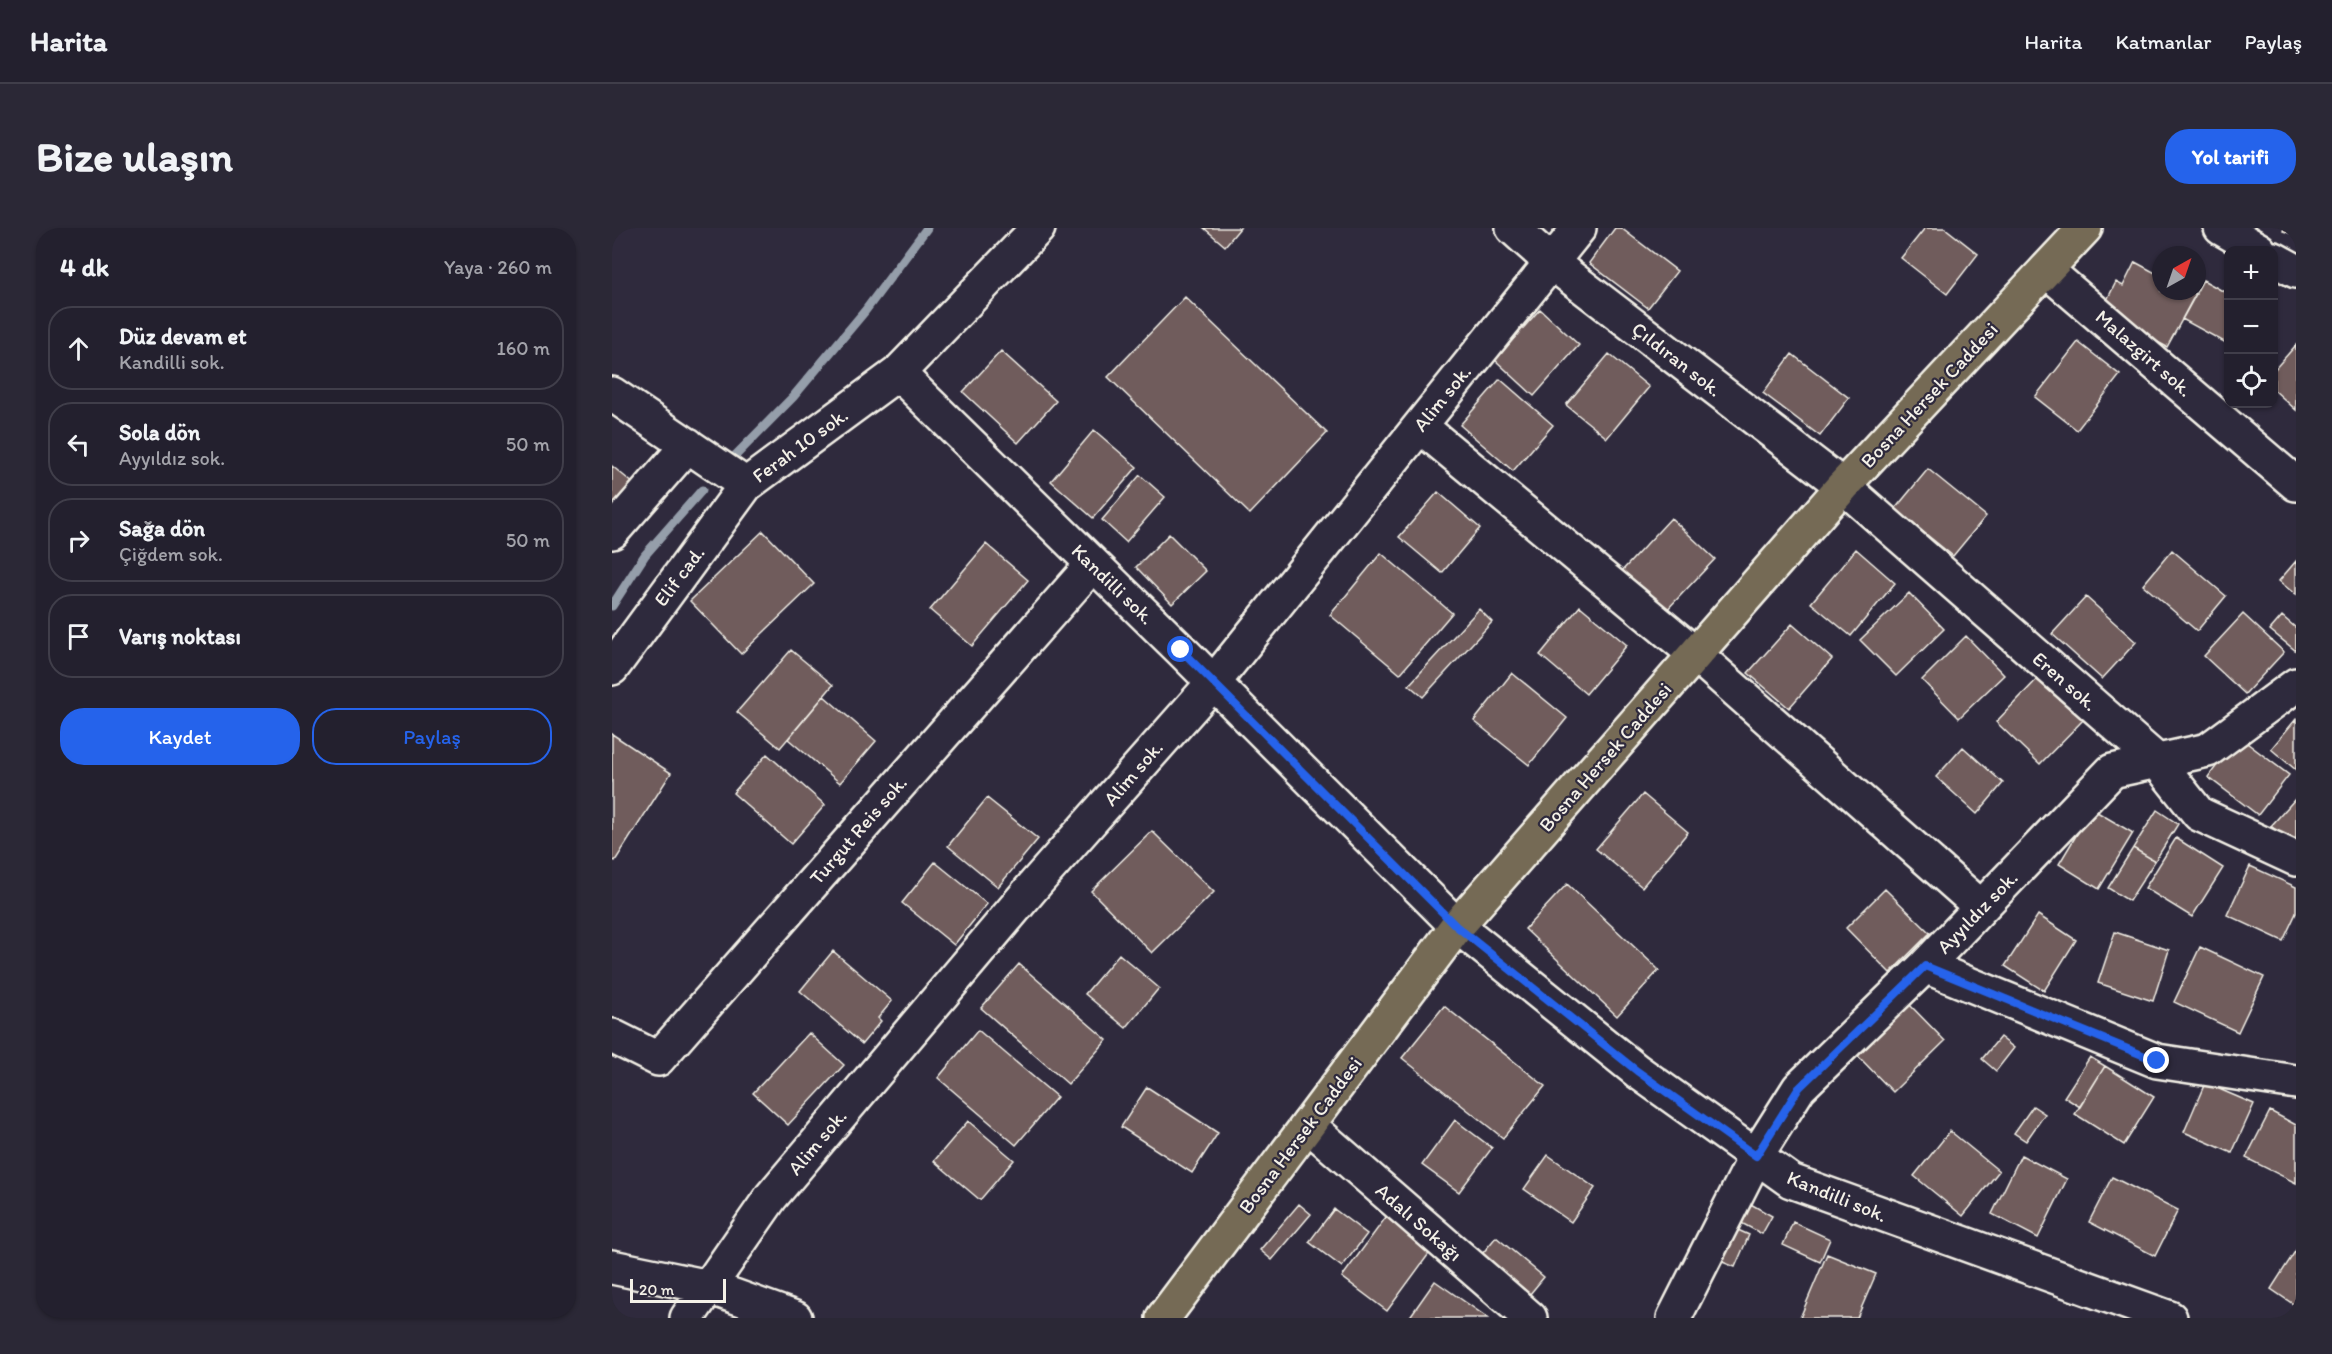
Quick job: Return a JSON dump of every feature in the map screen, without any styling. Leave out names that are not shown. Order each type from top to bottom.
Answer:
[{"type":"main road","name":"Bosna Hersek Caddesi","points":[[1163,1318],[1456,926],[1843,486],[2085,228]]},
{"type":"street","points":[[898,373],[1038,228]]},
{"type":"street","name":"Çıldıran sok.","points":[[1513,228],[1551,263],[1843,486]]},
{"type":"street","name":"Alim sok.","points":[[687,1318],[771,1197],[1029,892],[1214,682],[1579,228]]},
{"type":"street","points":[[2221,228],[2252,246]]},
{"type":"street","points":[[2278,261],[2296,271]]},
{"type":"street","name":"Malazgirt sok.","points":[[2046,270],[2296,484]]},
{"type":"street","name":"Ferah 10 sok.","points":[[612,394],[747,485],[898,373]]},
{"type":"street","name":"Kandilli sok.","points":[[898,373],[1214,682],[1456,926],[1637,1071],[1791,1181],[2170,1318]]},
{"type":"street","points":[[1420,426],[1695,654],[1981,907]]},
{"type":"street","points":[[612,532],[688,446]]},
{"type":"street","name":"Elif cad.","points":[[612,668],[747,485]]},
{"type":"street","name":"Eren sok.","points":[[1843,486],[2157,761],[2199,814],[2296,859]]},
{"type":"street","name":"Turgut Reis sok.","points":[[612,1036],[658,1059],[1093,564]]},
{"type":"street","name":"Ayyıldız sok.","points":[[1674,1318],[1756,1156],[1799,1088],[1925,966],[2112,771],[2208,750],[2296,685]]},
{"type":"street","points":[[1925,966],[2157,1061],[2296,1082]]},
{"type":"street","name":"Adalı Sokağı","points":[[1308,1125],[1530,1318]]},
{"type":"street","points":[[612,1267],[709,1287],[795,1318]]},
{"type":"building","points":[[1204,228],[1240,228],[1225,246]]},
{"type":"building","points":[[1615,228],[1621,228],[1677,271],[1648,308],[1589,263]]},
{"type":"building","points":[[1925,228],[1945,228],[1978,254],[1947,294],[1901,258]]},
{"type":"building","points":[[2284,228],[2296,228],[2296,235],[2283,231]]},
{"type":"building","points":[[2135,262],[2152,271],[2152,300],[2193,300],[2167,347],[2101,312],[2116,282],[2123,286]]},
{"type":"building","points":[[2206,282],[2224,292],[2224,342],[2182,319],[2192,300],[2206,300]]},
{"type":"building","points":[[1185,297],[1327,433],[1250,514],[1108,377]]},
{"type":"building","points":[[1540,309],[1579,345],[1534,396],[1495,360]]},
{"type":"building","points":[[2078,342],[2120,375],[2077,430],[2035,397]]},
{"type":"building","points":[[2296,345],[2296,410],[2278,394],[2278,365]]},
{"type":"building","points":[[1001,351],[1056,401],[1018,443],[963,392]]},
{"type":"building","points":[[1609,354],[1649,387],[1607,438],[1566,405]]},
{"type":"building","points":[[1792,354],[1849,398],[1820,436],[1763,393]]},
{"type":"building","points":[[1500,379],[1553,425],[1513,471],[1460,425]]},
{"type":"building","points":[[1094,430],[1137,467],[1093,518],[1051,481]]},
{"type":"building","points":[[612,466],[634,484],[612,512]]},
{"type":"building","points":[[1928,469],[1986,516],[1953,556],[1895,509]]},
{"type":"building","points":[[1140,475],[1165,497],[1126,542],[1102,520]]},
{"type":"building","points":[[1438,492],[1480,528],[1442,573],[1399,537]]},
{"type":"building","points":[[1671,518],[1715,559],[1663,614],[1620,573]]},
{"type":"building","points":[[763,531],[814,584],[741,654],[690,601]]},
{"type":"building","points":[[1169,534],[1206,571],[1172,604],[1136,567]]},
{"type":"building","points":[[986,544],[1028,580],[972,646],[930,610]]},
{"type":"building","points":[[1856,549],[1895,583],[1851,636],[1811,603]]},
{"type":"building","points":[[2172,550],[2226,596],[2197,631],[2143,585]]},
{"type":"building","points":[[1381,553],[1452,613],[1400,674],[1330,615]]},
{"type":"building","points":[[2296,561],[2296,595],[2279,581]]},
{"type":"building","points":[[1909,593],[1944,629],[1896,676],[1860,640]]},
{"type":"building","points":[[2086,597],[2136,642],[2102,679],[2052,634]]},
{"type":"building","points":[[1580,606],[1627,645],[1586,694],[1540,655]]},
{"type":"building","points":[[1479,609],[1492,622],[1423,697],[1409,685]]},
{"type":"building","points":[[2243,614],[2284,652],[2245,694],[2204,656]]},
{"type":"building","points":[[2282,616],[2296,628],[2296,651],[2270,630]]},
{"type":"building","points":[[1792,624],[1832,659],[1789,708],[1748,673]]},
{"type":"building","points":[[1966,636],[2004,675],[1959,718],[1922,680]]},
{"type":"building","points":[[791,650],[833,685],[780,748],[737,712]]},
{"type":"building","points":[[1512,673],[1567,718],[1529,765],[1474,721]]},
{"type":"building","points":[[2043,673],[2087,716],[2040,764],[1996,722]]},
{"type":"building","points":[[824,696],[876,741],[840,783],[788,739]]},
{"type":"building","points":[[2296,719],[2296,770],[2271,749]]},
{"type":"building","points":[[612,734],[671,773],[615,861],[612,859]]},
{"type":"building","points":[[2239,737],[2289,775],[2258,815],[2208,777]]},
{"type":"building","points":[[1963,747],[2003,783],[1977,814],[1936,777]]},
{"type":"building","points":[[767,754],[825,805],[791,844],[733,793]]},
{"type":"building","points":[[1643,794],[1688,832],[1642,887],[1596,849]]},
{"type":"building","points":[[987,798],[1038,839],[998,887],[948,846]]},
{"type":"building","points":[[2296,798],[2296,848],[2271,826]]},
{"type":"building","points":[[2092,809],[2133,833],[2099,889],[2059,864]]},
{"type":"building","points":[[2157,810],[2178,824],[2155,861],[2133,848]]},
{"type":"building","points":[[1152,831],[1214,892],[1152,953],[1091,891]]},
{"type":"building","points":[[2176,838],[2223,868],[2192,917],[2145,888]]},
{"type":"building","points":[[2133,848],[2155,861],[2129,901],[2108,888]]},
{"type":"building","points":[[935,862],[987,904],[954,945],[902,903]]},
{"type":"building","points":[[2250,866],[2296,887],[2296,913],[2283,941],[2227,915]]},
{"type":"building","points":[[1567,884],[1659,970],[1617,1016],[1525,929]]},
{"type":"building","points":[[1885,889],[1930,933],[1890,973],[1846,928]]},
{"type":"building","points":[[2038,915],[2076,940],[2044,991],[2005,966]]},
{"type":"building","points":[[2115,932],[2169,950],[2153,1001],[2098,983]]},
{"type":"building","points":[[2200,947],[2264,977],[2238,1032],[2174,1002]]},
{"type":"building","points":[[833,951],[892,1001],[878,1018],[881,1021],[862,1044],[800,991]]},
{"type":"building","points":[[1119,954],[1159,988],[1126,1028],[1085,994]]},
{"type":"building","points":[[1019,964],[1107,1040],[1068,1084],[981,1008]]},
{"type":"building","points":[[1908,1003],[1945,1041],[1893,1092],[1855,1053]]},
{"type":"building","points":[[1444,1006],[1545,1086],[1503,1138],[1402,1058]]},
{"type":"building","points":[[978,1030],[1057,1097],[1016,1145],[938,1078]]},
{"type":"building","points":[[809,1033],[844,1065],[788,1125],[753,1093]]},
{"type":"building","points":[[2000,1037],[2014,1048],[1996,1071],[1982,1059]]},
{"type":"building","points":[[2090,1057],[2105,1066],[2080,1107],[2064,1097]]},
{"type":"building","points":[[2105,1066],[2154,1097],[2124,1145],[2075,1114]]},
{"type":"building","points":[[2205,1083],[2254,1104],[2232,1153],[2184,1132]]},
{"type":"building","points":[[1147,1087],[1218,1133],[1192,1173],[1121,1127]]},
{"type":"building","points":[[2033,1106],[2045,1114],[2026,1141],[2014,1133]]},
{"type":"building","points":[[2270,1111],[2296,1125],[2296,1183],[2246,1158]]},
{"type":"building","points":[[1455,1120],[1492,1148],[1459,1192],[1422,1165]]},
{"type":"building","points":[[968,1121],[1014,1160],[980,1200],[934,1161]]},
{"type":"building","points":[[1950,1131],[1999,1171],[1963,1216],[1914,1176]]},
{"type":"building","points":[[1548,1155],[1595,1188],[1571,1222],[1524,1189]]},
{"type":"building","points":[[2021,1155],[2067,1179],[2038,1238],[1992,1214]]},
{"type":"building","points":[[2112,1177],[2178,1210],[2155,1256],[2089,1222]]},
{"type":"building","points":[[1740,1198],[1772,1216],[1762,1234],[1730,1217]]},
{"type":"building","points":[[1299,1204],[1311,1214],[1272,1260],[1260,1250]]},
{"type":"building","points":[[1334,1209],[1367,1234],[1342,1267],[1309,1242]]},
{"type":"building","points":[[1386,1217],[1431,1251],[1387,1311],[1342,1277]]},
{"type":"building","points":[[1793,1222],[1830,1239],[1820,1262],[1783,1245]]},
{"type":"building","points":[[1729,1226],[1749,1235],[1735,1267],[1715,1259]]},
{"type":"building","points":[[1496,1237],[1544,1277],[1530,1294],[1482,1254]]},
{"type":"building","points":[[2296,1250],[2296,1306],[2271,1289]]},
{"type":"building","points":[[1827,1254],[1876,1274],[1857,1318],[1800,1318]]},
{"type":"building","points":[[1435,1281],[1488,1318],[1409,1318]]},
{"type":"waterway","points":[[733,458],[793,397],[865,311],[927,228]]},
{"type":"waterway","points":[[612,606],[645,555],[702,490]]},
{"type":"route","points":[[1181,650],[1456,926],[1637,1071],[1756,1156],[1799,1088],[1925,966],[2157,1061]]}]
